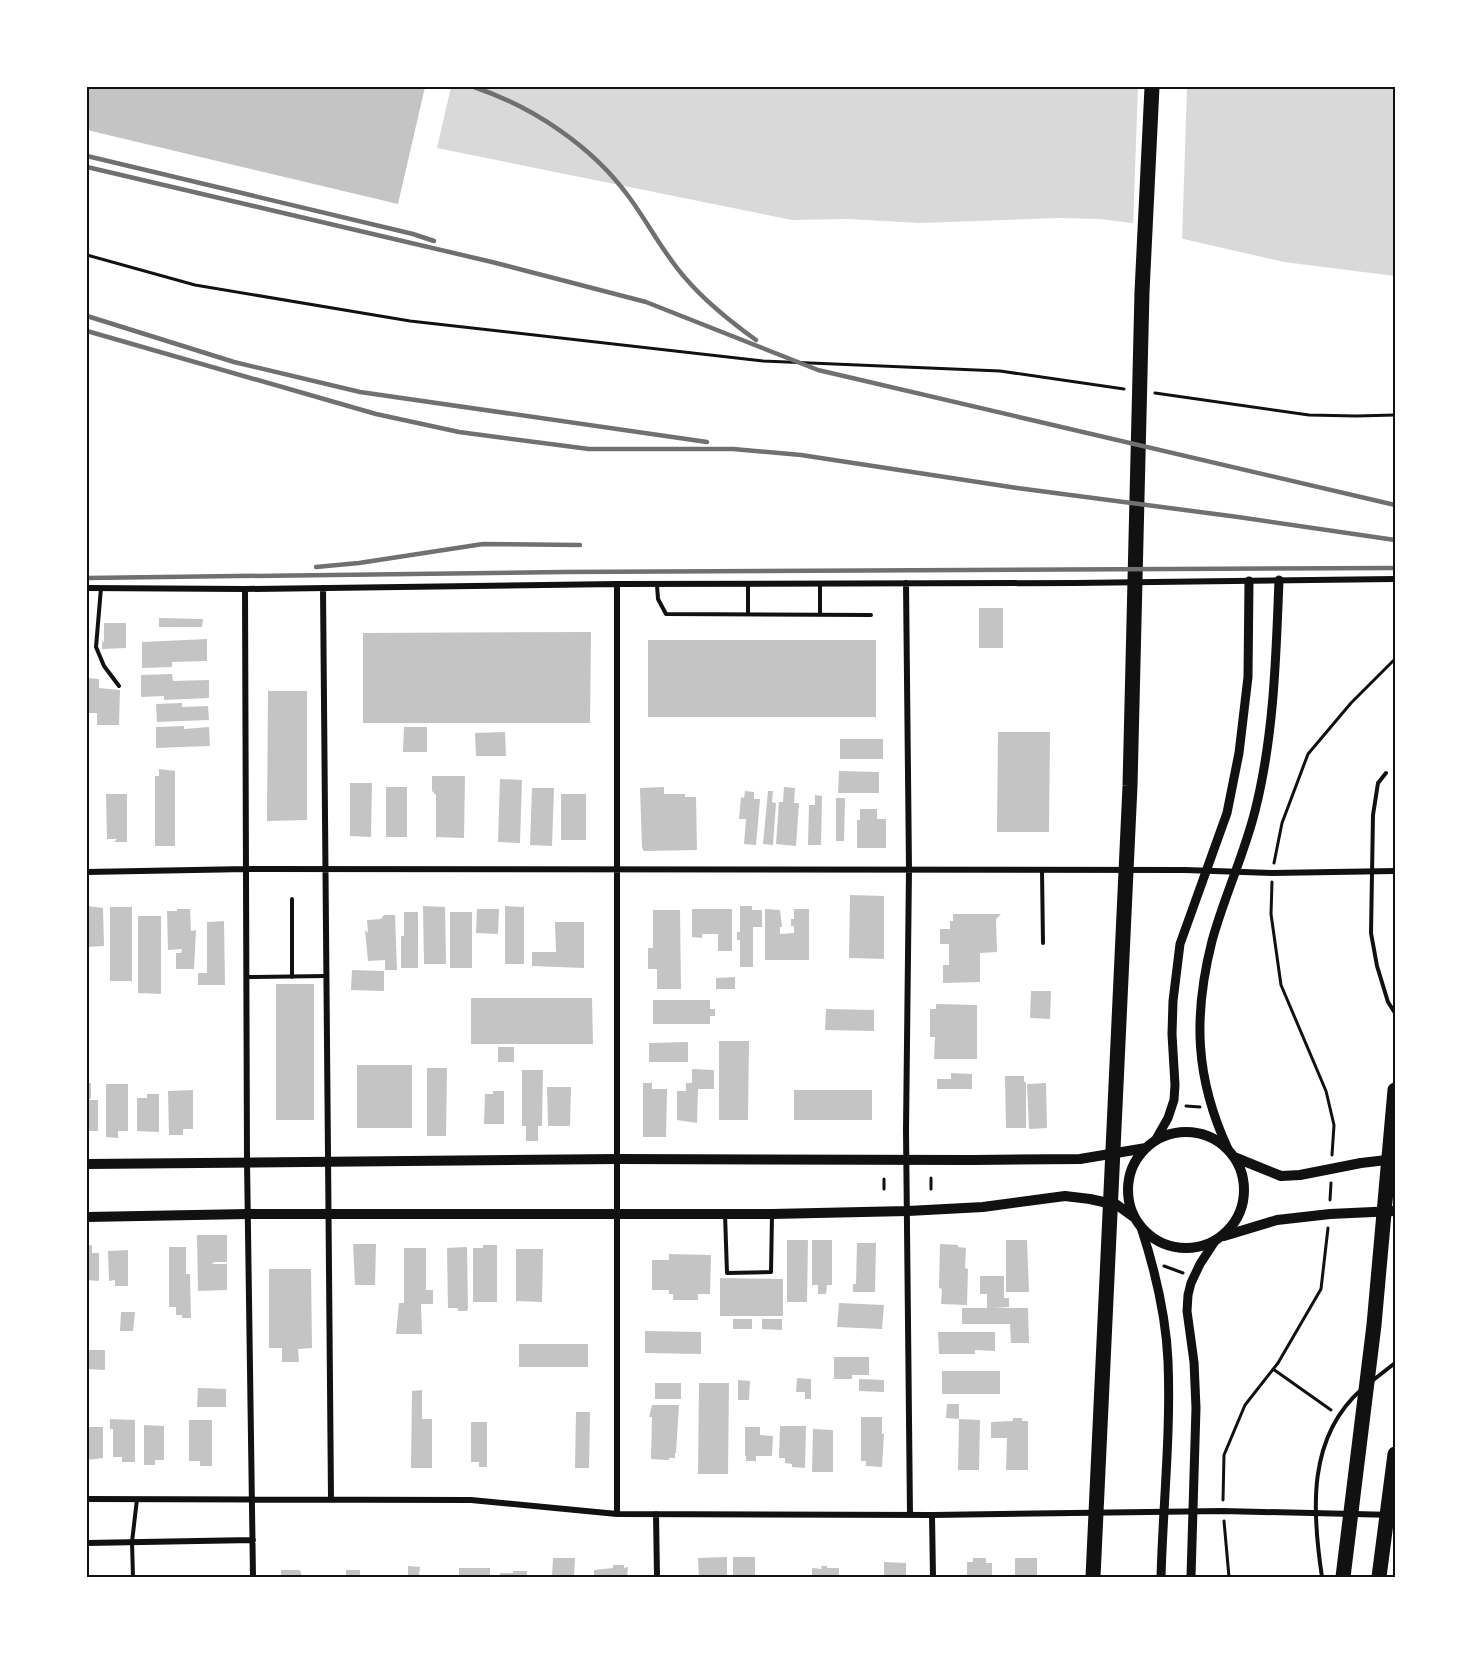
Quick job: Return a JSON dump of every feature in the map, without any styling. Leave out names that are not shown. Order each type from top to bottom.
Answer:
[{"type":"highway","points":[[1093,1577],[1130,786],[1142,292],[1152,87]]},
{"type":"highway","points":[[1343,1577],[1374,1325],[1395,1090]]},
{"type":"highway","points":[[1380,1577],[1395,1454]]},
{"type":"main road","points":[[87,1164],[618,1159],[908,1161],[1080,1159],[1150,1145],[1174,1133],[1194,1132],[1213,1138],[1231,1153],[1281,1176],[1300,1175],[1395,1159]]},
{"type":"main road","points":[[1138,1222],[1128,1197],[1130,1176],[1133,1166],[1150,1145]]},
{"type":"main road","points":[[1219,1238],[1236,1221],[1244,1203],[1242,1174],[1231,1153]]},
{"type":"main road","points":[[87,1217],[248,1214],[772,1214],[983,1207],[1065,1196],[1116,1205],[1157,1241],[1177,1248],[1197,1248],[1219,1238],[1277,1220],[1330,1214],[1395,1211]]},
{"type":"street","points":[[87,588],[245,589],[1395,579]]},
{"type":"street","points":[[1231,1153],[1216,1123],[1207,1093],[1201,1063],[1201,1004],[1213,939],[1238,871],[1256,811],[1268,743],[1276,662],[1279,580]]},
{"type":"street","points":[[1150,1145],[1168,1118],[1174,1100],[1173,1001],[1180,944],[1227,813],[1239,753],[1248,676],[1249,581]]},
{"type":"street","points":[[906,583],[909,869],[906,1130],[910,1515]]},
{"type":"street","points":[[616,1514],[617,584]]},
{"type":"street","points":[[323,588],[330,1498]]},
{"type":"street","points":[[245,589],[247,1161],[254,1577]]},
{"type":"street","points":[[87,872],[247,869],[1206,870],[1272,873],[1395,871]]},
{"type":"street","points":[[1138,1222],[1152,1263],[1164,1319],[1168,1361],[1161,1577]]},
{"type":"street","points":[[1191,1577],[1191,1512],[1196,1408],[1194,1362],[1187,1311],[1188,1295],[1200,1264],[1219,1238]]},
{"type":"street","points":[[87,1499],[471,1500],[616,1514],[932,1515],[1223,1511],[1395,1515]]},
{"type":"street","points":[[656,1514],[657,1577]]},
{"type":"street","points":[[932,1515],[933,1577]]},
{"type":"street","points":[[87,1543],[253,1540]]},
{"type":"lane","points":[[657,584],[658,599],[666,614],[870,615]]},
{"type":"lane","points":[[748,584],[748,614]]},
{"type":"lane","points":[[820,584],[820,615]]},
{"type":"lane","points":[[101,588],[96,647],[104,666],[119,686]]},
{"type":"lane","points":[[1386,773],[1378,783],[1373,815],[1371,933],[1377,966],[1388,1002],[1395,1013]]},
{"type":"lane","points":[[1042,870],[1043,943]]},
{"type":"lane","points":[[292,899],[292,977]]},
{"type":"lane","points":[[248,977],[326,976]]},
{"type":"lane","points":[[725,1213],[727,1272],[771,1272],[772,1214]]},
{"type":"lane","points":[[1322,1577],[1316,1513],[1316,1483],[1323,1446],[1337,1415],[1352,1398],[1395,1363]]},
{"type":"lane","points":[[133,1577],[132,1542],[137,1498]]},
{"type":"path","points":[[87,255],[195,285],[410,321],[763,361],[1000,371],[1131,389]]},
{"type":"path","points":[[1154,393],[1309,414],[1356,417],[1395,415]]},
{"type":"path","points":[[1230,1577],[1223,1511],[1224,1455],[1245,1405],[1273,1369],[1321,1290],[1330,1214],[1334,1125],[1326,1091],[1281,985],[1271,914],[1272,873],[1282,823],[1308,754],[1351,703],[1395,658]]},
{"type":"path","points":[[1181,1106],[1205,1107]]},
{"type":"path","points":[[932,1178],[932,1189]]},
{"type":"path","points":[[884,1179],[884,1188]]},
{"type":"path","points":[[1162,1266],[1187,1275]]},
{"type":"path","points":[[1273,1369],[1337,1415]]},
{"type":"shaded area","points":[[451,87],[1395,87],[1395,276],[1284,262],[1179,238],[1132,223],[1099,219],[1059,218],[920,223],[848,219],[792,220],[437,148]]},
{"type":"pier","points":[[1138,87],[1187,87],[1182,242],[1133,227]]},
{"type":"building","points":[[87,87],[425,87],[398,204],[87,130]]},
{"type":"building","points":[[979,608],[1003,608],[1003,648],[979,648]]},
{"type":"building","points":[[159,618],[203,619],[202,627],[159,627]]},
{"type":"building","points":[[104,623],[126,623],[126,648],[102,649]]},
{"type":"building","points":[[591,632],[590,723],[363,723],[363,633]]},
{"type":"building","points":[[207,639],[207,661],[172,662],[172,667],[142,668],[142,642]]},
{"type":"building","points":[[648,640],[876,640],[876,717],[648,717]]},
{"type":"building","points":[[172,674],[173,681],[209,680],[209,698],[164,700],[164,696],[141,697],[141,675]]},
{"type":"building","points":[[87,678],[99,679],[99,688],[120,690],[119,725],[97,725],[97,713],[87,713]]},
{"type":"building","points":[[268,691],[307,691],[307,820],[267,821]]},
{"type":"building","points":[[182,703],[182,707],[208,706],[209,720],[157,722],[156,704]]},
{"type":"building","points":[[184,726],[184,729],[209,727],[210,746],[156,748],[156,727]]},
{"type":"building","points":[[404,727],[427,727],[427,752],[403,752]]},
{"type":"building","points":[[505,732],[506,756],[476,756],[475,733]]},
{"type":"building","points":[[998,732],[1050,732],[1049,832],[997,832]]},
{"type":"building","points":[[840,739],[883,739],[883,759],[840,759]]},
{"type":"building","points":[[159,769],[175,771],[175,846],[155,846],[155,776],[159,776]]},
{"type":"building","points":[[839,771],[879,772],[879,793],[838,793]]},
{"type":"building","points":[[432,776],[465,776],[464,838],[436,837],[436,795],[432,791]]},
{"type":"building","points":[[500,779],[522,780],[520,843],[498,842]]},
{"type":"building","points":[[350,783],[372,783],[371,837],[350,836]]},
{"type":"building","points":[[386,787],[407,787],[407,837],[386,837]]},
{"type":"building","points":[[664,787],[664,794],[685,794],[685,797],[696,797],[697,850],[644,851],[642,848],[640,788]]},
{"type":"building","points":[[784,787],[795,788],[794,803],[799,803],[796,846],[776,844],[779,802],[783,802]]},
{"type":"building","points":[[532,788],[554,788],[552,846],[530,845]]},
{"type":"building","points":[[745,791],[754,792],[754,799],[760,799],[756,845],[744,844],[746,819],[739,819],[741,797],[744,798]]},
{"type":"building","points":[[768,791],[773,791],[772,802],[776,803],[773,845],[763,844]]},
{"type":"building","points":[[87,793],[89,793],[89,848],[87,848]]},
{"type":"building","points":[[106,794],[127,794],[127,842],[114,842],[117,839],[107,839]]},
{"type":"building","points":[[561,794],[586,794],[586,840],[561,840]]},
{"type":"building","points":[[815,795],[822,796],[821,845],[808,845],[809,805],[815,805]]},
{"type":"building","points":[[836,798],[845,798],[844,841],[836,841]]},
{"type":"building","points":[[860,809],[877,809],[877,819],[886,819],[886,848],[857,848],[857,820],[860,820]]},
{"type":"building","points":[[850,895],[884,896],[884,959],[849,958]]},
{"type":"building","points":[[87,906],[103,908],[104,946],[87,947]]},
{"type":"building","points":[[423,906],[445,907],[446,964],[424,964]]},
{"type":"building","points":[[505,906],[524,907],[524,964],[505,964]]},
{"type":"building","points":[[740,906],[752,906],[752,910],[762,910],[762,927],[753,927],[753,967],[740,967],[740,940],[737,940],[737,932],[740,932]]},
{"type":"building","points":[[110,907],[132,907],[132,981],[110,981]]},
{"type":"building","points":[[177,909],[190,909],[191,931],[196,930],[194,969],[176,969],[176,953],[181,953],[182,949],[168,950],[167,911],[177,911]]},
{"type":"building","points":[[477,909],[499,909],[498,934],[476,933]]},
{"type":"building","points":[[692,909],[732,909],[732,951],[718,951],[718,934],[702,934],[702,938],[692,937]]},
{"type":"building","points":[[765,909],[780,910],[782,927],[780,927],[780,934],[794,933],[791,919],[794,919],[794,909],[809,909],[809,960],[765,960]]},
{"type":"building","points":[[653,910],[680,910],[681,989],[657,989],[657,969],[648,969],[648,948],[653,948]]},
{"type":"building","points":[[404,912],[418,912],[418,968],[401,968]]},
{"type":"building","points":[[450,912],[472,912],[472,968],[450,968]]},
{"type":"building","points":[[953,914],[1001,914],[996,919],[997,952],[980,953],[980,982],[943,983],[943,965],[949,965],[949,944],[940,944],[940,929],[950,929]]},
{"type":"building","points":[[384,915],[395,915],[397,970],[385,970],[385,960],[368,961],[365,930],[368,933],[367,920],[381,919]]},
{"type":"building","points":[[138,916],[161,916],[161,994],[138,993]]},
{"type":"building","points":[[224,921],[225,985],[198,985],[198,973],[207,973],[207,922]]},
{"type":"building","points":[[555,922],[584,922],[584,968],[532,966],[532,952],[556,952]]},
{"type":"building","points":[[352,970],[384,971],[384,991],[351,990]]},
{"type":"building","points":[[735,977],[735,989],[716,989],[716,978]]},
{"type":"building","points":[[276,984],[314,984],[314,1120],[276,1120]]},
{"type":"building","points":[[1031,991],[1051,991],[1050,1019],[1030,1018]]},
{"type":"building","points":[[471,998],[592,998],[593,1044],[471,1044]]},
{"type":"building","points":[[653,1000],[710,1000],[710,1009],[715,1009],[715,1016],[710,1016],[710,1024],[653,1024]]},
{"type":"building","points":[[936,1004],[977,1005],[977,1059],[934,1059],[935,1037],[930,1037],[930,1009],[936,1009]]},
{"type":"building","points":[[826,1009],[874,1010],[874,1031],[825,1030]]},
{"type":"building","points":[[719,1041],[749,1041],[748,1120],[719,1120]]},
{"type":"building","points":[[688,1042],[688,1062],[649,1062],[649,1043]]},
{"type":"building","points":[[498,1047],[514,1047],[514,1062],[498,1062]]},
{"type":"building","points":[[357,1065],[412,1065],[412,1128],[357,1128]]},
{"type":"building","points":[[427,1068],[447,1068],[446,1136],[427,1136]]},
{"type":"building","points":[[692,1069],[714,1070],[714,1089],[698,1089],[697,1123],[677,1120],[677,1091],[686,1091],[686,1083],[692,1083]]},
{"type":"building","points":[[522,1070],[543,1070],[542,1126],[538,1126],[538,1141],[526,1141],[526,1126],[522,1126]]},
{"type":"building","points":[[951,1073],[972,1074],[972,1089],[937,1089],[937,1079],[951,1079]]},
{"type":"building","points":[[1005,1076],[1024,1076],[1026,1128],[1006,1128]]},
{"type":"building","points":[[87,1083],[91,1083],[89,1100],[98,1100],[98,1131],[87,1131]]},
{"type":"building","points":[[643,1083],[652,1083],[652,1089],[667,1089],[666,1137],[643,1137]]},
{"type":"building","points":[[1046,1083],[1047,1128],[1029,1129],[1027,1084]]},
{"type":"building","points":[[106,1084],[128,1084],[128,1131],[118,1131],[118,1138],[106,1137]]},
{"type":"building","points":[[547,1087],[571,1087],[570,1126],[548,1126]]},
{"type":"building","points":[[193,1090],[193,1129],[183,1129],[183,1135],[169,1135],[168,1091]]},
{"type":"building","points":[[794,1090],[872,1090],[872,1120],[794,1120]]},
{"type":"building","points":[[493,1091],[504,1091],[504,1124],[484,1124],[485,1094],[493,1094]]},
{"type":"building","points":[[147,1094],[159,1094],[159,1132],[137,1131],[137,1098],[147,1098]]},
{"type":"building","points":[[197,1235],[227,1235],[227,1262],[212,1264],[227,1264],[227,1290],[198,1291]]},
{"type":"building","points":[[787,1240],[808,1240],[807,1302],[787,1302]]},
{"type":"building","points":[[812,1240],[832,1240],[832,1285],[827,1285],[826,1294],[818,1294],[818,1285],[812,1285]]},
{"type":"building","points":[[1006,1240],[1027,1240],[1029,1292],[1006,1292]]},
{"type":"building","points":[[857,1243],[876,1243],[875,1292],[853,1292],[853,1284],[856,1284]]},
{"type":"building","points":[[353,1244],[376,1244],[375,1285],[355,1285]]},
{"type":"building","points":[[940,1244],[966,1248],[967,1305],[941,1304]]},
{"type":"building","points":[[92,1245],[92,1253],[99,1253],[99,1281],[87,1280],[87,1246]]},
{"type":"building","points":[[483,1245],[497,1245],[497,1302],[473,1302],[473,1248],[483,1248]]},
{"type":"building","points":[[169,1247],[186,1247],[186,1274],[190,1274],[191,1318],[176,1315],[176,1307],[169,1307]]},
{"type":"building","points":[[467,1247],[468,1308],[467,1311],[458,1311],[458,1308],[448,1308],[447,1248]]},
{"type":"building","points":[[404,1248],[426,1248],[426,1290],[433,1290],[433,1304],[421,1304],[422,1334],[396,1334],[399,1303],[404,1303]]},
{"type":"building","points":[[516,1249],[543,1249],[542,1302],[516,1301]]},
{"type":"building","points":[[128,1250],[128,1286],[115,1286],[115,1280],[109,1281],[108,1251]]},
{"type":"building","points":[[669,1254],[711,1255],[710,1294],[698,1294],[698,1300],[673,1300],[673,1294],[669,1294],[669,1290],[652,1290],[652,1260],[669,1260]]},
{"type":"building","points":[[269,1269],[311,1269],[312,1348],[298,1349],[299,1362],[282,1362],[282,1348],[269,1348]]},
{"type":"building","points":[[980,1276],[1004,1276],[1004,1298],[1009,1298],[1009,1307],[994,1308],[1028,1308],[1029,1343],[1011,1343],[1010,1324],[962,1324],[962,1308],[987,1308],[987,1294],[980,1294]]},
{"type":"building","points":[[720,1278],[783,1279],[783,1316],[720,1316]]},
{"type":"building","points":[[839,1303],[884,1305],[882,1329],[837,1327]]},
{"type":"building","points":[[121,1312],[135,1312],[133,1331],[120,1331]]},
{"type":"building","points":[[733,1319],[752,1319],[752,1329],[733,1329]]},
{"type":"building","points":[[762,1319],[782,1319],[782,1330],[762,1329]]},
{"type":"building","points":[[645,1331],[701,1332],[701,1354],[645,1353]]},
{"type":"building","points":[[938,1332],[995,1332],[995,1351],[975,1350],[975,1354],[939,1354]]},
{"type":"building","points":[[519,1344],[588,1344],[588,1367],[519,1367]]},
{"type":"building","points":[[87,1350],[105,1350],[105,1370],[87,1369]]},
{"type":"building","points":[[834,1357],[869,1357],[869,1375],[852,1375],[852,1379],[834,1379]]},
{"type":"building","points":[[942,1371],[1000,1371],[1000,1394],[942,1394]]},
{"type":"building","points":[[797,1378],[811,1379],[811,1399],[805,1399],[805,1392],[796,1392]]},
{"type":"building","points":[[859,1379],[884,1380],[884,1392],[859,1391]]},
{"type":"building","points":[[738,1380],[750,1381],[749,1400],[738,1400]]},
{"type":"building","points":[[655,1383],[681,1383],[681,1399],[655,1399]]},
{"type":"building","points":[[699,1383],[729,1383],[728,1474],[698,1474]]},
{"type":"building","points":[[198,1388],[226,1389],[226,1407],[197,1407]]},
{"type":"building","points":[[422,1390],[422,1419],[432,1419],[432,1468],[411,1468],[412,1391]]},
{"type":"building","points":[[947,1404],[959,1404],[959,1419],[946,1418]]},
{"type":"building","points":[[652,1405],[679,1405],[675,1458],[651,1459],[652,1417],[649,1417]]},
{"type":"building","points":[[576,1412],[590,1412],[589,1468],[575,1468]]},
{"type":"building","points":[[861,1417],[882,1417],[882,1434],[884,1434],[882,1467],[866,1466],[866,1461],[861,1461]]},
{"type":"building","points":[[1013,1418],[1028,1421],[1028,1470],[1006,1470],[1007,1438],[991,1438],[991,1422],[1013,1421]]},
{"type":"building","points":[[110,1419],[135,1420],[135,1462],[122,1462],[122,1457],[113,1457],[113,1429],[110,1429]]},
{"type":"building","points":[[959,1419],[980,1420],[979,1470],[958,1470]]},
{"type":"building","points":[[189,1420],[212,1420],[212,1466],[200,1466],[200,1461],[189,1461]]},
{"type":"building","points":[[471,1422],[487,1422],[487,1467],[479,1467],[479,1462],[471,1462]]},
{"type":"building","points":[[144,1425],[164,1426],[164,1460],[155,1460],[155,1465],[144,1465]]},
{"type":"building","points":[[780,1426],[806,1426],[805,1468],[792,1467],[792,1464],[785,1463],[785,1458],[779,1458]]},
{"type":"building","points":[[87,1427],[103,1427],[103,1458],[87,1460]]},
{"type":"building","points":[[745,1427],[760,1427],[760,1435],[773,1436],[772,1456],[756,1456],[756,1461],[746,1461]]},
{"type":"building","points":[[813,1429],[833,1430],[833,1472],[812,1472]]},
{"type":"building","points":[[727,1557],[727,1577],[699,1577],[698,1558]]},
{"type":"building","points":[[733,1557],[755,1557],[755,1577],[733,1577]]},
{"type":"building","points":[[553,1558],[575,1558],[574,1577],[552,1577]]},
{"type":"building","points":[[973,1558],[986,1558],[986,1563],[992,1563],[992,1577],[967,1577],[967,1562],[973,1562]]},
{"type":"building","points":[[1015,1558],[1037,1558],[1037,1577],[1015,1577]]},
{"type":"building","points":[[884,1562],[906,1563],[906,1577],[884,1577]]},
{"type":"building","points":[[613,1565],[628,1567],[627,1577],[594,1577],[594,1570],[613,1568]]},
{"type":"building","points":[[408,1566],[420,1567],[419,1576],[408,1576]]},
{"type":"building","points":[[821,1566],[839,1568],[839,1577],[812,1577],[812,1568],[822,1569]]},
{"type":"building","points":[[459,1568],[490,1568],[490,1577],[459,1577]]},
{"type":"building","points":[[281,1570],[300,1570],[302,1577],[281,1577]]},
{"type":"building","points":[[346,1570],[360,1570],[360,1577],[346,1577]]},
{"type":"building","points":[[513,1571],[527,1571],[527,1577],[500,1577],[500,1573],[513,1573]]},
{"type":"railway","points":[[474,87],[518,105],[539,117],[560,130],[597,161],[629,197],[687,280],[720,312],[756,340]]},
{"type":"railway","points":[[87,156],[413,234],[434,241]]},
{"type":"railway","points":[[87,167],[492,262],[646,302],[818,370],[1395,505]]},
{"type":"railway","points":[[87,316],[234,362],[360,392],[707,442]]},
{"type":"railway","points":[[87,331],[376,414],[459,432],[589,449],[733,449],[801,455],[1017,488],[1395,540]]},
{"type":"railway","points":[[316,567],[359,563],[483,544],[580,545]]},
{"type":"railway","points":[[87,578],[564,572],[1395,568]]}]
